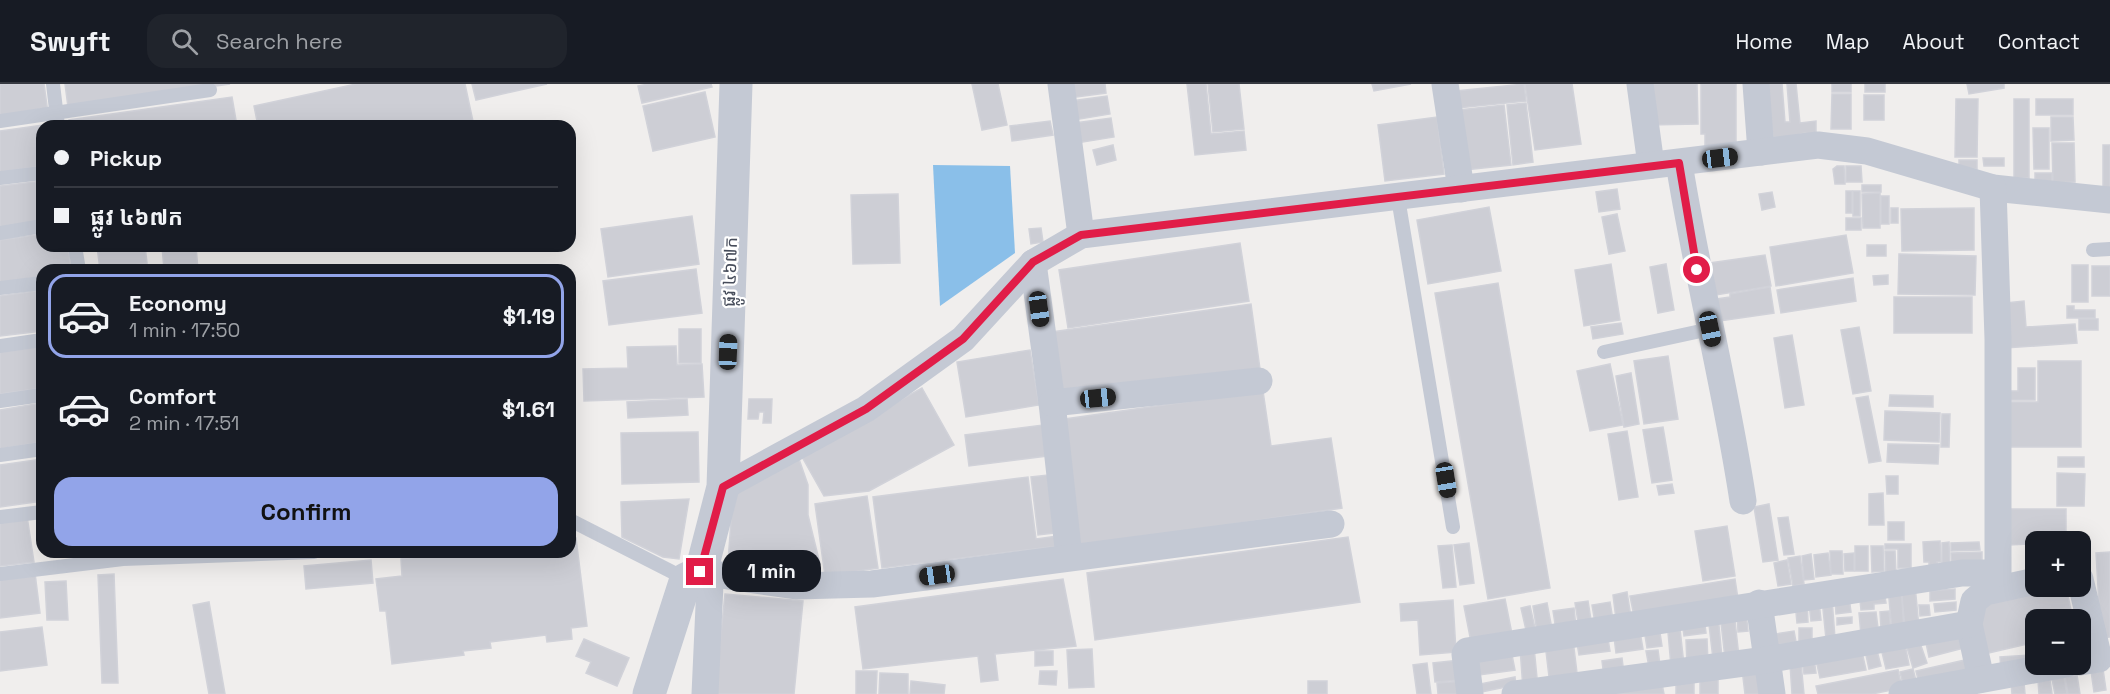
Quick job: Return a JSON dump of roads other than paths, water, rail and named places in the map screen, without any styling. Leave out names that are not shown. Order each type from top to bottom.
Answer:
[{"type":"street","name":"ផ្លូវ ៤៦៧ក","points":[[649,694],[723,487],[736,84]]},
{"type":"street","points":[[1061,84],[1081,235]]},
{"type":"street","points":[[1445,84],[1461,189]]},
{"type":"street","points":[[1640,84],[1651,165]]},
{"type":"street","points":[[1756,84],[1761,152]]},
{"type":"street","points":[[723,487],[866,409],[955,345],[1033,262],[1081,235],[1818,145],[1855,149],[1993,188],[2110,201]]},
{"type":"street","points":[[1679,163],[1710,329],[1733,436],[1743,501]]},
{"type":"street","points":[[1993,188],[2000,581]]},
{"type":"street","points":[[1033,262],[1069,557]]},
{"type":"street","points":[[1052,403],[1259,381]]},
{"type":"street","points":[[693,575],[796,586],[872,584],[1331,524]]},
{"type":"street","points":[[1470,694],[1465,654],[1467,651],[1759,603],[1962,573],[2000,581],[2025,581]]},
{"type":"street","points":[[693,575],[710,584],[705,694]]},
{"type":"street","points":[[1981,679],[1970,624],[1974,601],[2000,581]]},
{"type":"street","points":[[2084,597],[2097,661]]},
{"type":"street","points":[[1759,603],[1772,694]]},
{"type":"street","points":[[1515,694],[1767,660],[1970,624]]},
{"type":"street","points":[[1902,694],[2025,671]]},
{"type":"lane","points":[[53,84],[58,119]]},
{"type":"lane","points":[[0,121],[58,119],[210,90]]},
{"type":"lane","points":[[0,178],[36,174]]},
{"type":"lane","points":[[1398,198],[1454,526]]},
{"type":"lane","points":[[0,233],[36,227]]},
{"type":"lane","points":[[2092,250],[2110,249]]},
{"type":"lane","points":[[0,288],[36,283]]},
{"type":"lane","points":[[1604,352],[1710,329]]},
{"type":"lane","points":[[0,346],[36,341]]},
{"type":"lane","points":[[0,401],[36,396]]},
{"type":"lane","points":[[0,455],[36,450]]},
{"type":"lane","points":[[0,517],[36,513]]},
{"type":"lane","points":[[576,523],[693,575]]},
{"type":"lane","points":[[0,574],[109,558]]},
{"type":"water","points":[[933,165],[1010,166],[1015,253],[940,306]]}]
